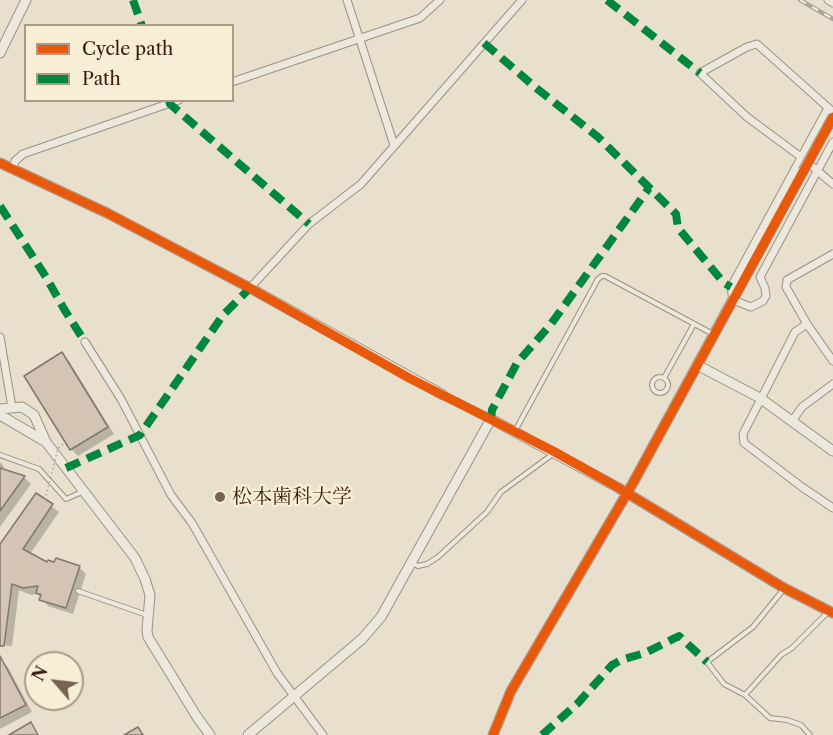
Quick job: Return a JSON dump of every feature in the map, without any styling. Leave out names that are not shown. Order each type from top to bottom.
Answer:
[{"type":"street","points":[[0,53],[26,0]]},
{"type":"street","points":[[347,0],[394,145]]},
{"type":"street","points":[[234,81],[420,18],[440,0]]},
{"type":"street","points":[[250,288],[309,224],[361,184],[522,0]]},
{"type":"street","points":[[828,0],[833,3]]},
{"type":"street","points":[[733,300],[731,287],[801,157],[830,110],[757,44],[747,47],[700,73],[747,117],[801,157],[833,184]]},
{"type":"street","points":[[14,169],[15,161],[23,154],[173,102]]},
{"type":"street","points":[[493,735],[511,691],[627,494],[833,117]]},
{"type":"street","points":[[733,300],[751,307],[762,302],[766,296],[760,277],[833,142]]},
{"type":"street","points":[[0,163],[107,213],[250,288],[443,395],[555,452],[784,588],[831,612]]},
{"type":"street","points":[[833,254],[788,280],[786,287],[807,324],[833,361]]},
{"type":"street","points":[[807,324],[795,332],[742,434],[744,443],[833,508]]},
{"type":"street","points":[[0,337],[12,407]]},
{"type":"street","points":[[85,342],[121,399],[171,495],[192,523],[277,673],[323,735]]},
{"type":"street","points":[[697,365],[760,398],[833,451]]},
{"type":"street","points":[[793,420],[802,407],[833,384]]},
{"type":"street","points":[[0,409],[26,408],[34,416],[46,442],[135,558],[150,595],[148,637],[210,735]]},
{"type":"street","points":[[0,415],[46,442]]},
{"type":"street","points":[[248,735],[362,639],[381,617],[491,419]]},
{"type":"lane","points":[[514,432],[598,279],[602,276],[714,334]]},
{"type":"lane","points":[[664,378],[694,324]]},
{"type":"lane","points":[[657,377],[664,378],[668,382],[667,388],[664,392],[656,392],[652,386],[653,381],[657,377]]},
{"type":"lane","points":[[411,563],[418,566],[427,564],[438,557],[487,512],[501,492],[555,452]]},
{"type":"lane","points":[[0,455],[39,469],[66,499],[83,492]]},
{"type":"lane","points":[[784,588],[753,627],[707,662],[724,684],[745,695],[770,718],[801,725],[810,735]]},
{"type":"lane","points":[[78,591],[148,615]]},
{"type":"lane","points":[[745,695],[781,655],[792,648],[831,612]]},
{"type":"path","points":[[45,500],[57,448],[65,443]]},
{"type":"building","points":[[62,352],[108,427],[70,450],[24,376]]},
{"type":"building","points":[[0,468],[25,476],[0,511]]},
{"type":"building","points":[[36,493],[53,504],[23,549],[47,562],[48,560],[54,562],[56,558],[80,566],[66,608],[39,600],[41,595],[36,593],[38,586],[23,588],[12,584],[4,646],[0,646],[0,544]]},
{"type":"building","points":[[0,656],[24,701],[24,706],[0,718]]},
{"type":"building","points":[[31,722],[38,735],[9,735]]},
{"type":"building","points":[[138,727],[143,735],[124,735]]},
{"type":"railway","points":[[800,0],[833,19]]},
{"type":"marked path","points":[[133,0],[141,24]]},
{"type":"marked path","points":[[607,0],[700,73]]},
{"type":"marked path","points":[[484,43],[598,137],[676,214],[678,228],[724,283],[731,287]]},
{"type":"marked path","points":[[170,102],[309,224]]},
{"type":"marked path","points":[[491,419],[492,410],[517,363],[551,324],[649,188]]},
{"type":"marked path","points":[[0,206],[85,342]]},
{"type":"marked path","points":[[66,468],[140,435],[223,315],[250,288]]},
{"type":"marked path","points":[[542,735],[578,703],[612,665],[621,660],[645,653],[679,636],[707,662]]},
{"type":"cycle path","points":[[493,735],[511,691],[633,483],[833,117]]},
{"type":"cycle path","points":[[0,163],[107,213],[250,288],[409,378],[555,452],[784,588],[833,613]]},
{"type":"place","name":"松本歯科大学","points":[[220,497]]}]
